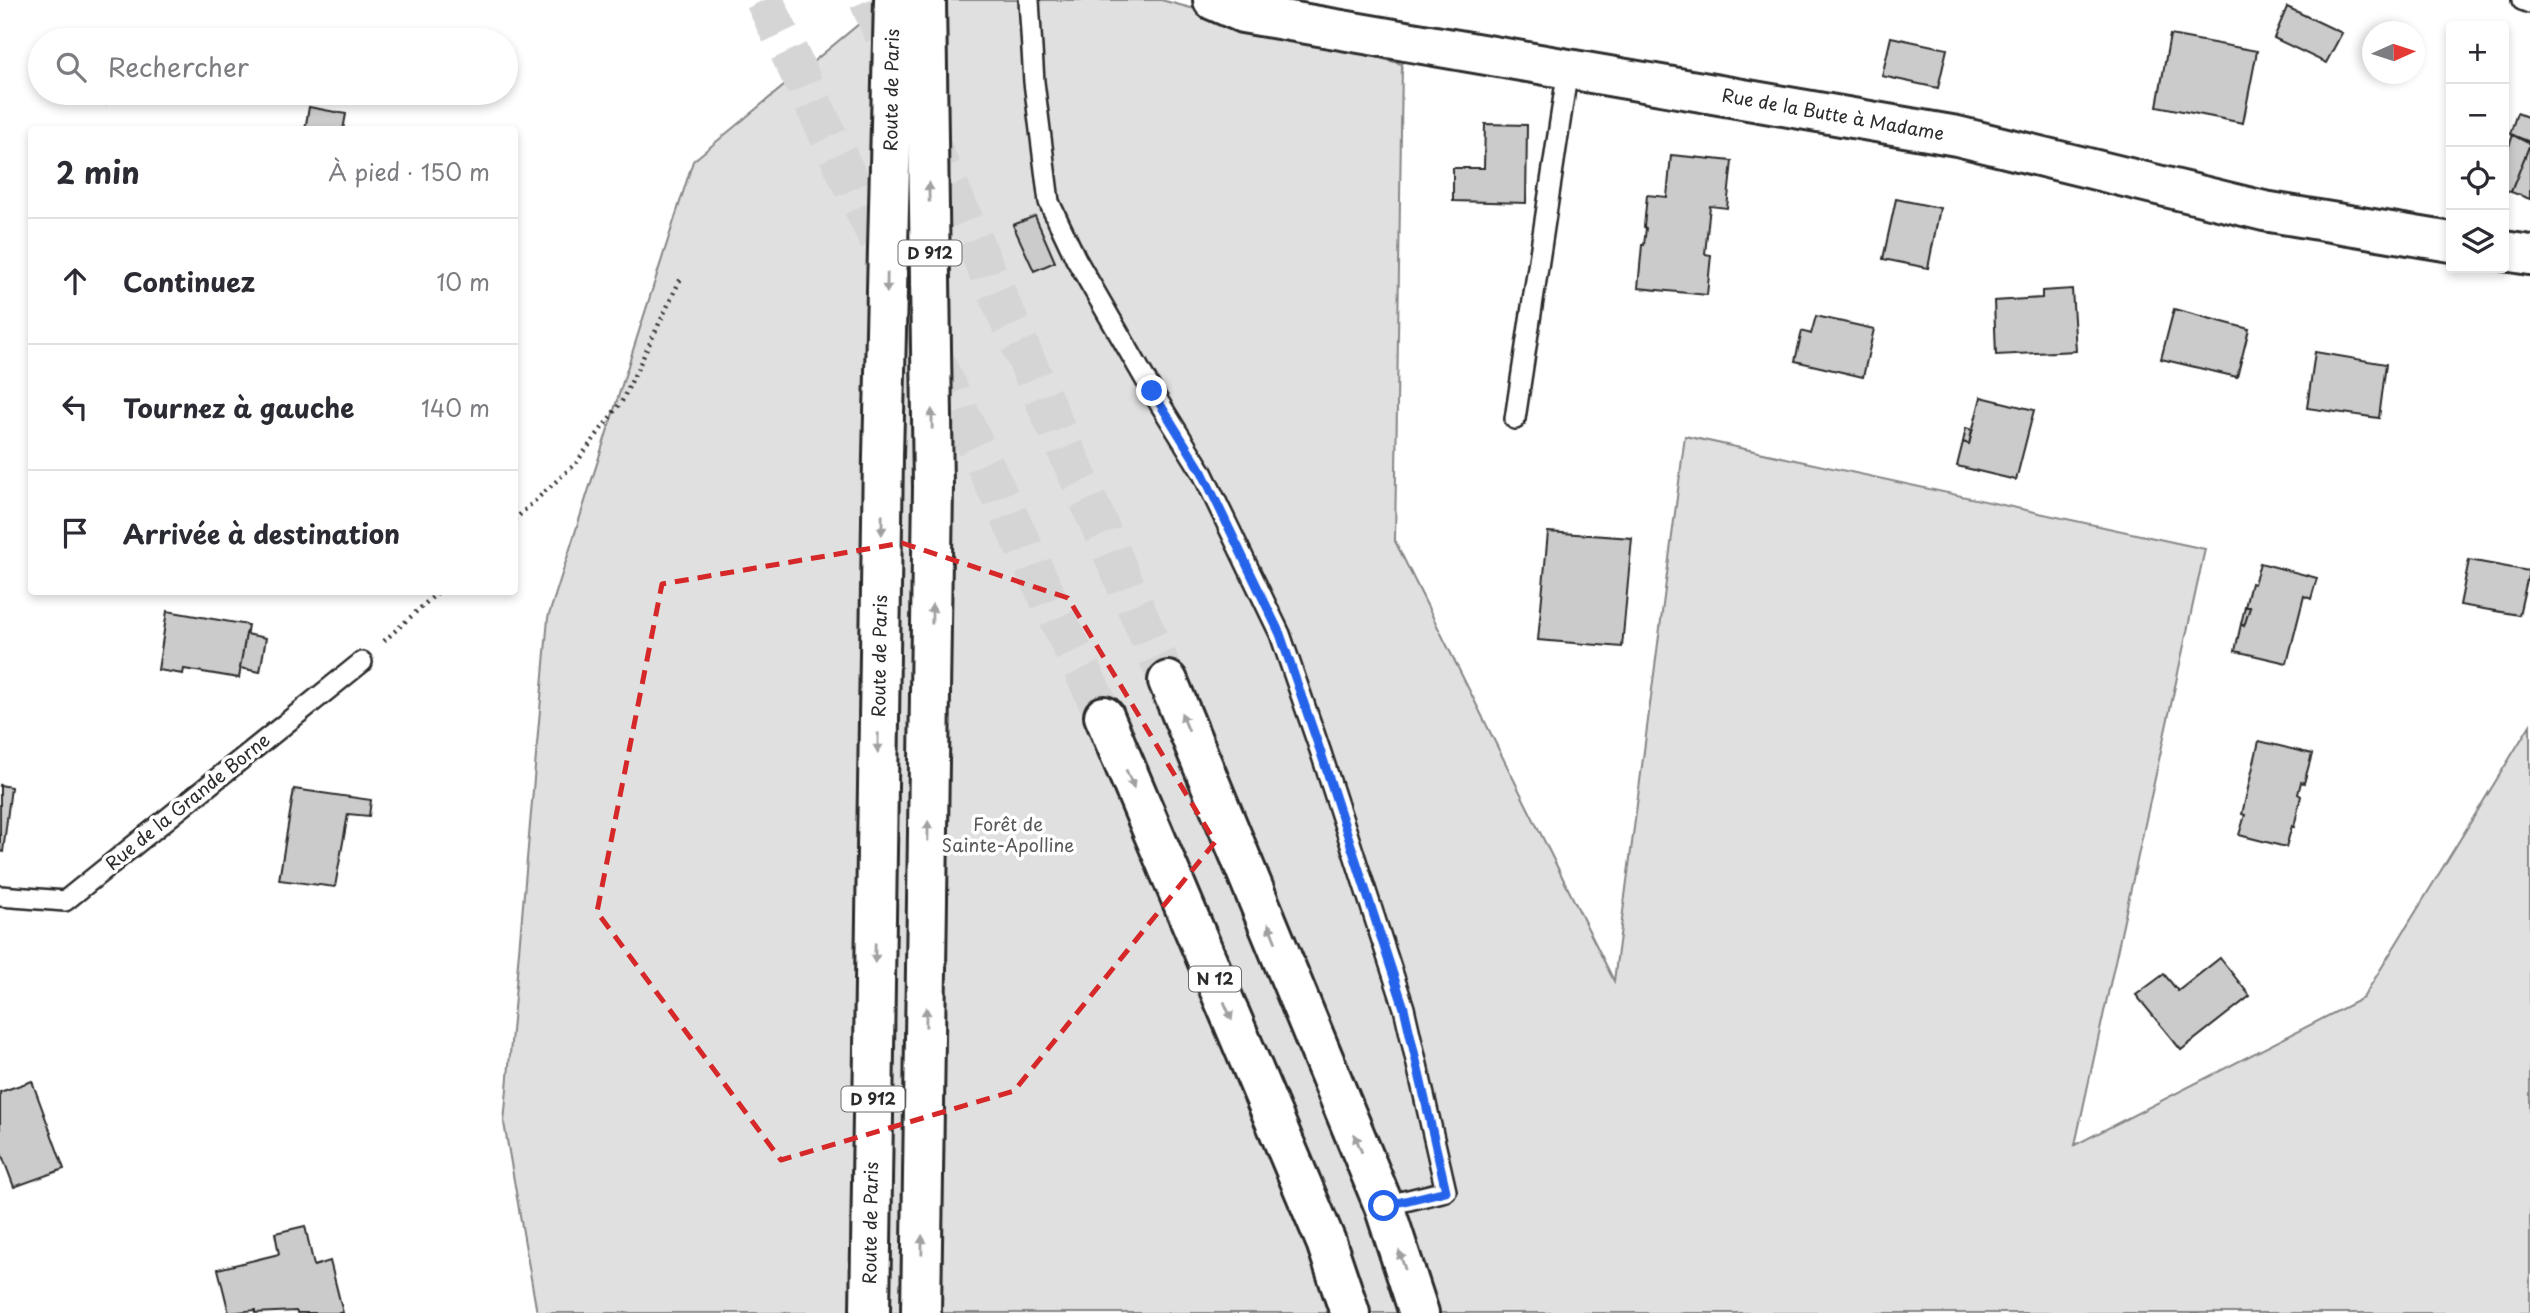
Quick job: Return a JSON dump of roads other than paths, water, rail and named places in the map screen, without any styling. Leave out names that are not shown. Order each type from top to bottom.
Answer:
[{"type":"main road","name":"Route de Paris","points":[[870,1313],[883,484],[894,0]]},
{"type":"main road","name":"Route de Paris","points":[[922,1313],[933,487],[926,0]]},
{"type":"main road","name":"Rue de la Butte à Madame","points":[[1213,0],[1243,13],[1957,136],[2264,211],[2446,242]]},
{"type":"main road","points":[[2509,252],[2530,255]]},
{"type":"main road","points":[[1168,681],[1384,1206],[1419,1313]]},
{"type":"main road","name":"N 12","points":[[1104,716],[1326,1242],[1350,1313]]},
{"type":"lane","points":[[1029,0],[1034,82],[1049,202],[1076,259],[1202,472],[1280,634],[1404,1008],[1446,1191],[1384,1206]]},
{"type":"lane","points":[[2522,0],[2530,3]]},
{"type":"lane","points":[[1515,419],[1568,69]]},
{"type":"lane","name":"Rue de la Grande Borne","points":[[0,896],[65,901],[362,662]]},
{"type":"tunnel","points":[[764,0],[1104,716]]},
{"type":"tunnel","points":[[868,0],[896,64]]},
{"type":"tunnel","points":[[927,135],[1168,681]]},
{"type":"park label","name":"Forêt de Sainte-Apolline","points":[[1008,835]]}]
